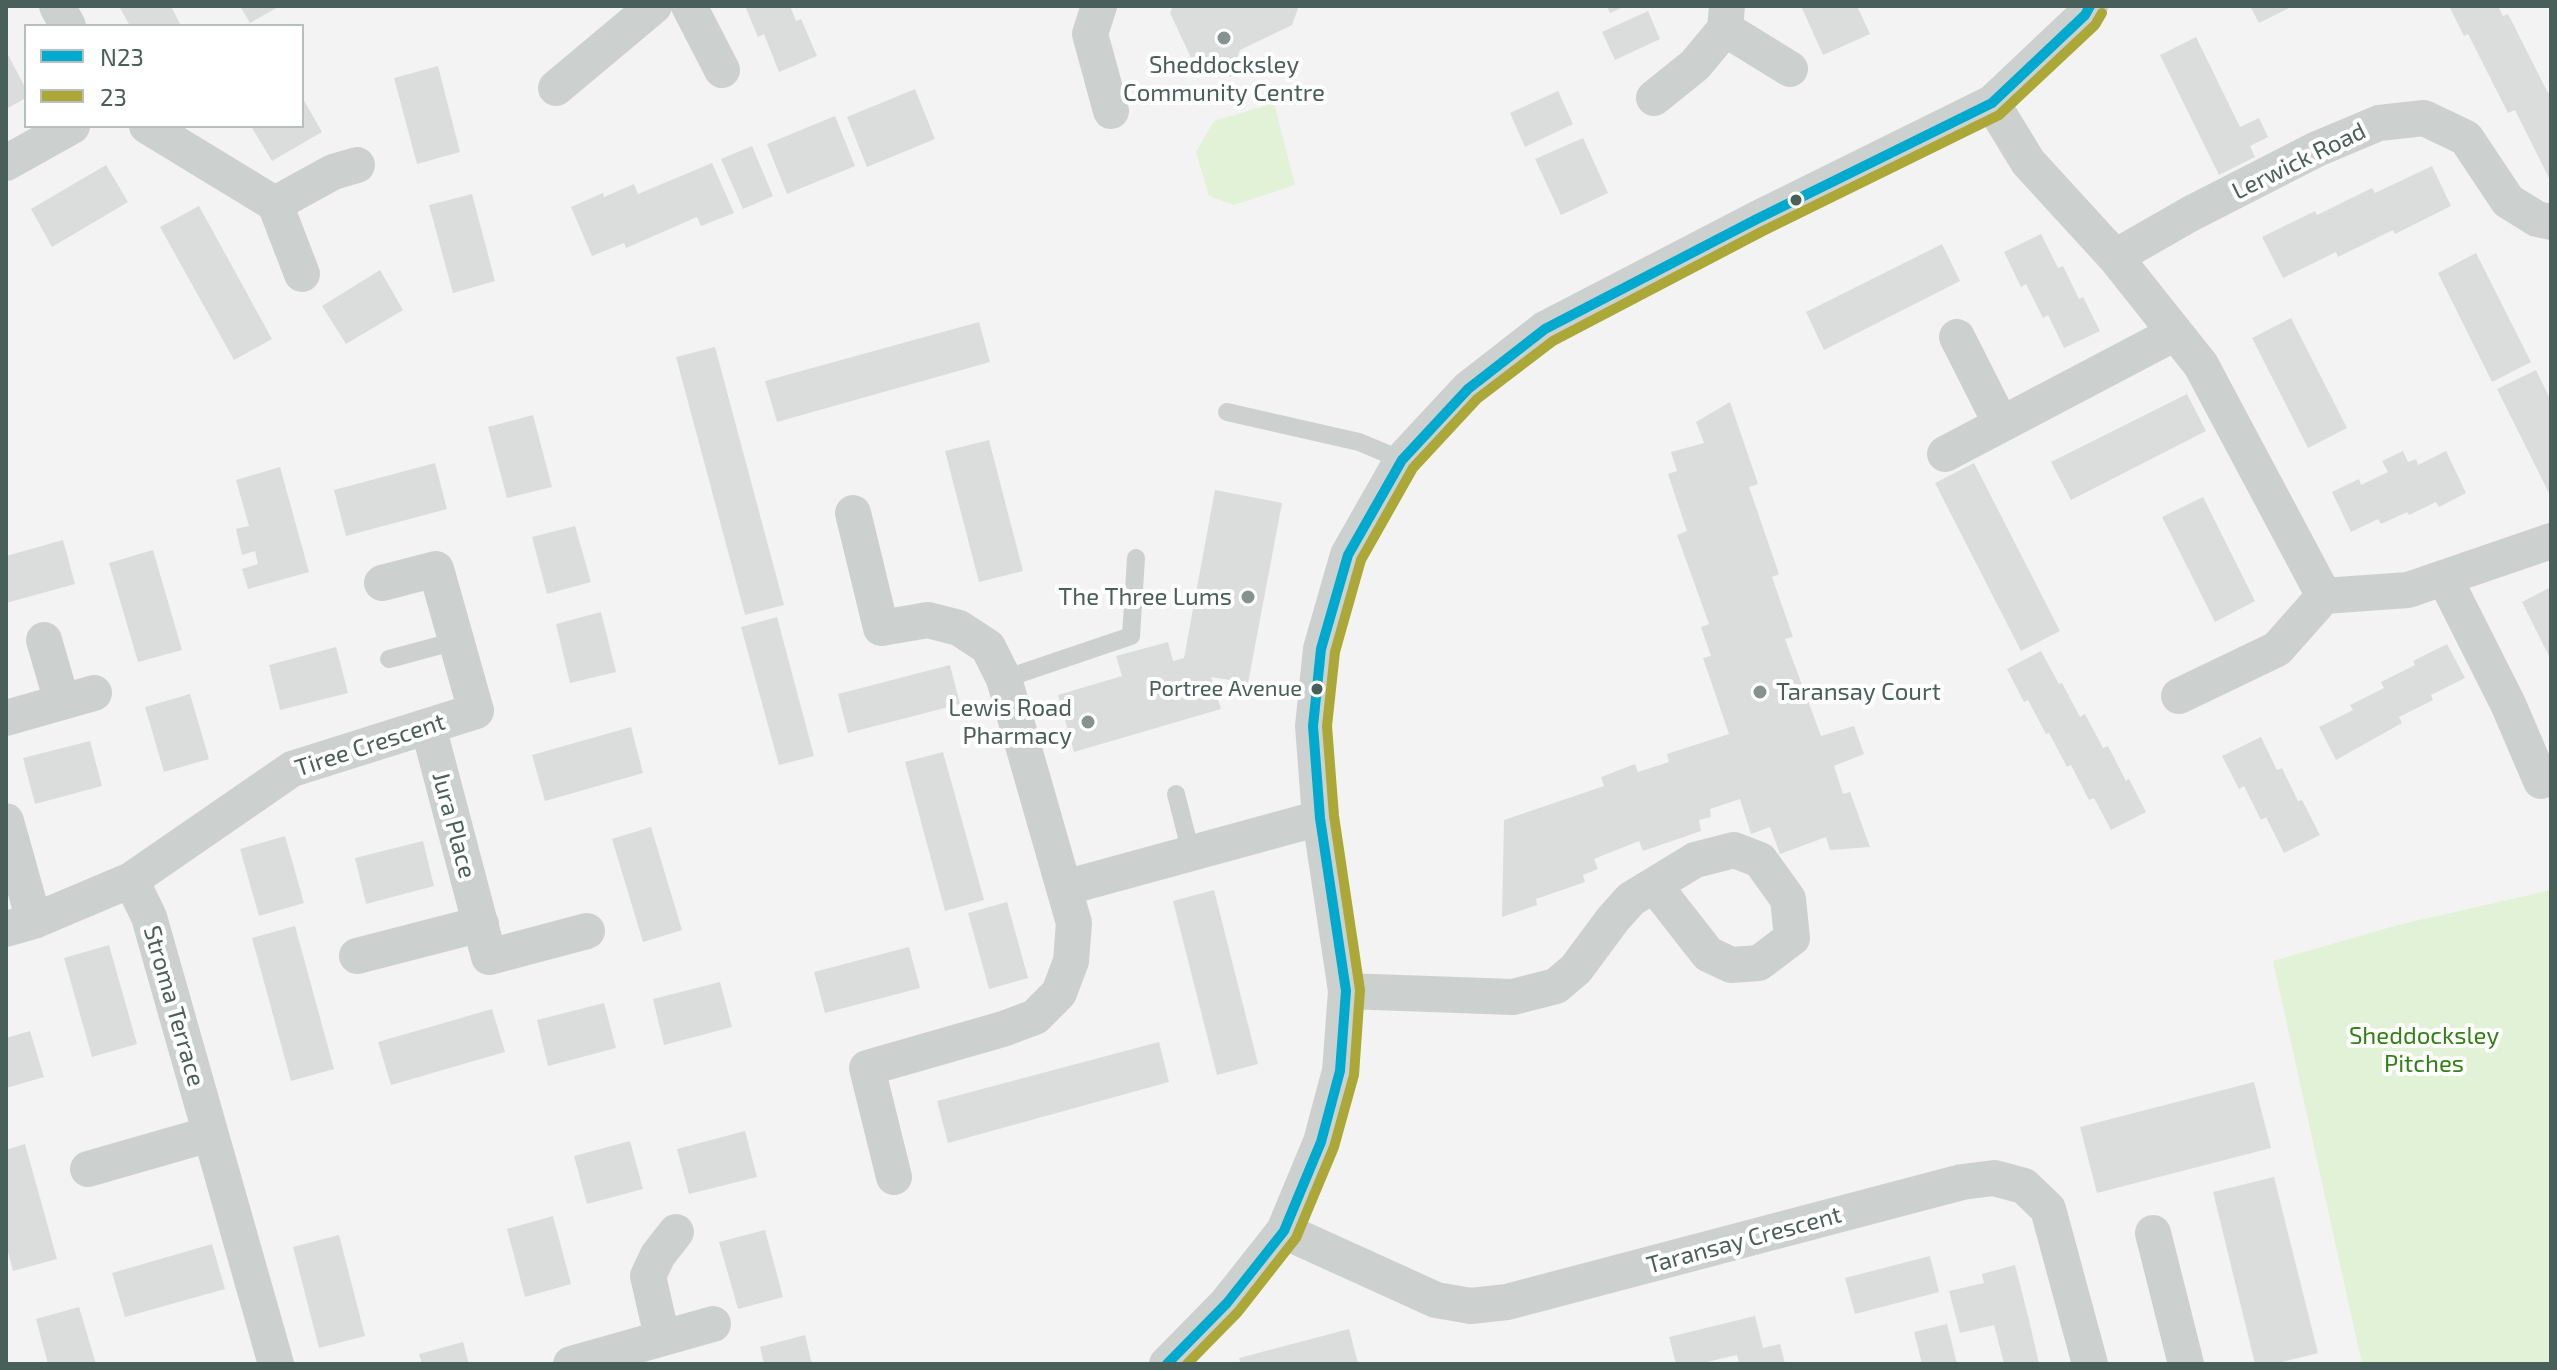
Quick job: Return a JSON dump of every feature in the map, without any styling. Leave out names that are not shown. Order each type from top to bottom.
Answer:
[{"type":"street","points":[[57,6],[67,24]]},
{"type":"street","points":[[556,88],[654,6]]},
{"type":"street","points":[[689,6],[722,70]]},
{"type":"street","points":[[1099,6],[1090,34],[1111,111]]},
{"type":"street","points":[[1167,1364],[1227,1303],[1284,1231],[1321,1142],[1340,1071],[1346,991],[1320,818],[1313,726],[1321,649],[1348,555],[1402,460],[1468,389],[1545,329],[1757,219],[1992,103],[2085,15],[2090,6]]},
{"type":"street","points":[[1654,98],[1695,65],[1726,17],[1790,69]]},
{"type":"street","points":[[1992,103],[2028,162],[2115,257],[2201,365],[2324,596]]},
{"type":"street","name":"Lerwick Road","points":[[2115,257],[2190,214],[2317,149],[2379,123],[2424,118],[2466,138],[2508,201],[2537,219],[2551,222]]},
{"type":"street","points":[[6,163],[68,128]]},
{"type":"street","points":[[150,128],[275,204],[302,274]]},
{"type":"street","points":[[275,204],[333,172],[357,165]]},
{"type":"street","points":[[1945,454],[2175,333]]},
{"type":"street","points":[[1957,337],[2001,424]]},
{"type":"street","points":[[853,513],[881,628],[928,620],[959,628],[988,647],[1004,679],[1074,923],[1071,961],[1059,993],[1035,1017],[867,1068],[894,1177]]},
{"type":"street","points":[[2179,696],[2277,649],[2324,596],[2408,590],[2551,541]]},
{"type":"street","name":"Tiree Crescent","points":[[20,925],[131,880],[292,769],[476,711],[436,569],[382,583]]},
{"type":"street","points":[[2445,579],[2508,704],[2541,781]]},
{"type":"street","points":[[6,718],[78,697],[44,640]]},
{"type":"street","name":"Jura Place","points":[[428,726],[489,957],[587,931]]},
{"type":"street","points":[[1064,888],[1320,818]]},
{"type":"street","points":[[6,821],[20,925]]},
{"type":"street","name":"Stroma Terrace","points":[[131,880],[149,917],[276,1364]]},
{"type":"street","points":[[1346,991],[1513,997],[1556,986],[1576,969],[1631,899],[1654,885]]},
{"type":"street","points":[[357,956],[481,924]]},
{"type":"street","points":[[88,1169],[210,1134]]},
{"type":"street","name":"Taransay Crescent","points":[[1284,1231],[1436,1300],[1471,1306],[1507,1302],[1962,1182],[1994,1178],[2024,1186],[2048,1209],[2090,1364]]},
{"type":"street","points":[[662,1337],[648,1276],[658,1255],[676,1232]]},
{"type":"street","points":[[2153,1233],[2186,1364]]},
{"type":"street","points":[[571,1364],[713,1324]]},
{"type":"lane","points":[[1227,412],[1359,442],[1402,460]]},
{"type":"lane","points":[[1004,679],[1131,636],[1136,558]]},
{"type":"lane","points":[[389,659],[456,641]]},
{"type":"lane","points":[[1176,794],[1191,853]]},
{"type":"green space","points":[[1274,103],[1295,185],[1234,205],[1209,196],[1196,152],[1214,121]]},
{"type":"green space","name":"Sheddocksley Pitches","points":[[2551,890],[2551,1364],[2362,1364],[2273,961],[2398,925]]},
{"type":"building","points":[[119,6],[171,6],[180,24],[129,24]]},
{"type":"building","points":[[240,6],[280,6],[250,23]]},
{"type":"building","points":[[745,6],[790,6],[796,21],[801,19],[817,56],[779,72],[764,34],[758,37]]},
{"type":"building","name":"Sheddocksley Community Centre","points":[[1173,6],[1299,6],[1292,25],[1240,50],[1231,77],[1195,66],[1170,13]]},
{"type":"building","points":[[1607,6],[1626,6],[1610,13]]},
{"type":"building","points":[[1801,6],[1857,6],[1870,34],[1823,55]]},
{"type":"building","points":[[2250,6],[2293,6],[2259,23]]},
{"type":"building","points":[[2449,6],[2498,6],[2503,16],[2508,14],[2548,93],[2551,91],[2551,182],[2515,110],[2508,113],[2468,34],[2464,36]]},
{"type":"building","points":[[1648,11],[1660,39],[1615,60],[1602,32]]},
{"type":"building","points":[[2196,37],[2240,127],[2259,118],[2268,137],[2250,146],[2255,157],[2219,175],[2160,55]]},
{"type":"building","points":[[6,51],[24,85],[24,99],[6,109]]},
{"type":"building","points":[[438,66],[460,152],[417,164],[394,78]]},
{"type":"building","points":[[915,89],[935,139],[867,167],[847,117]]},
{"type":"building","points":[[1558,91],[1573,124],[1525,147],[1510,113]]},
{"type":"building","points":[[304,100],[322,132],[272,161],[252,128],[304,128]]},
{"type":"building","points":[[835,116],[855,166],[787,194],[767,144]]},
{"type":"building","points":[[1583,138],[1608,193],[1561,215],[1535,159]]},
{"type":"building","points":[[752,146],[773,196],[743,209],[721,159]]},
{"type":"building","points":[[712,163],[734,213],[701,226],[697,217],[626,248],[624,243],[592,256],[571,207],[634,184],[638,194]]},
{"type":"building","points":[[106,165],[128,202],[52,247],[31,209]]},
{"type":"building","points":[[2432,166],[2451,206],[2395,234],[2393,230],[2338,257],[2336,252],[2283,278],[2262,237],[2315,211],[2317,215],[2372,188],[2375,193]]},
{"type":"building","points":[[472,194],[495,281],[453,293],[429,205]]},
{"type":"building","points":[[199,206],[272,339],[234,360],[160,227]]},
{"type":"building","points":[[2041,234],[2058,268],[2063,266],[2079,299],[2083,297],[2100,331],[2064,348],[2048,315],[2043,318],[2026,284],[2021,287],[2004,252]]},
{"type":"building","points":[[1942,244],[1960,281],[1824,350],[1806,312]]},
{"type":"building","points":[[2476,253],[2531,362],[2492,382],[2438,273]]},
{"type":"building","points":[[380,270],[403,310],[346,344],[322,306]]},
{"type":"building","points":[[2291,318],[2347,428],[2308,448],[2252,338]]},
{"type":"building","points":[[979,322],[990,362],[777,422],[765,381]]},
{"type":"building","points":[[715,347],[784,605],[745,615],[676,357]]},
{"type":"building","points":[[2536,370],[2551,401],[2551,497],[2497,389]]},
{"type":"building","points":[[2187,394],[2206,431],[2071,500],[2051,462]]},
{"type":"building","name":"Taransay Court","points":[[1730,402],[1758,484],[1749,487],[1779,574],[1772,577],[1793,637],[1785,639],[1821,736],[1854,726],[1864,754],[1834,766],[1843,794],[1850,792],[1870,847],[1830,850],[1826,837],[1780,854],[1770,827],[1751,834],[1740,799],[1710,809],[1711,817],[1699,820],[1701,831],[1643,851],[1639,841],[1594,859],[1598,869],[1583,875],[1585,882],[1536,899],[1537,905],[1502,917],[1504,820],[1604,786],[1601,777],[1635,764],[1638,772],[1669,762],[1667,754],[1729,734],[1703,658],[1711,656],[1701,627],[1709,624],[1677,535],[1687,531],[1668,474],[1677,471],[1671,452],[1704,443],[1696,422]]},
{"type":"building","points":[[533,415],[552,487],[507,498],[488,427]]},
{"type":"building","points":[[989,440],[1023,571],[979,582],[945,451]]},
{"type":"building","points":[[2403,451],[2408,462],[2416,459],[2418,465],[2446,451],[2466,493],[2439,507],[2436,502],[2381,524],[2378,519],[2351,532],[2332,492],[2359,479],[2361,485],[2388,472],[2382,461]]},
{"type":"building","points":[[435,463],[447,509],[346,536],[334,490]]},
{"type":"building","points":[[1974,463],[2060,631],[2021,651],[1935,483]]},
{"type":"building","points":[[280,467],[309,572],[248,589],[242,569],[258,564],[255,551],[242,555],[236,529],[249,526],[236,480]]},
{"type":"building","points":[[1215,490],[1282,503],[1248,683],[1211,677],[1221,709],[1074,752],[1058,695],[1122,676],[1116,656],[1168,642],[1173,661],[1184,658]]},
{"type":"building","points":[[2203,497],[2255,601],[2215,622],[2162,517]]},
{"type":"building","points":[[575,526],[591,582],[547,594],[532,537]]},
{"type":"building","points":[[63,540],[75,584],[6,603],[6,556]]},
{"type":"building","points":[[153,550],[182,650],[138,662],[109,563]]},
{"type":"building","points":[[2551,587],[2551,660],[2522,602]]},
{"type":"building","points":[[601,612],[616,672],[570,683],[556,624]]},
{"type":"building","points":[[777,617],[814,756],[779,765],[741,627]]},
{"type":"building","points":[[2447,644],[2465,678],[2431,695],[2433,700],[2399,717],[2402,723],[2336,760],[2319,727],[2353,710],[2350,705],[2384,688],[2381,682],[2415,665],[2413,661]]},
{"type":"building","points":[[336,647],[348,693],[280,710],[269,665]]},
{"type":"building","points":[[2041,651],[2080,717],[2085,714],[2103,748],[2108,746],[2146,812],[2111,830],[2094,798],[2089,800],[2071,765],[2067,767],[2028,700],[2024,702],[2007,669]]},
{"type":"building","points":[[950,665],[960,704],[848,733],[838,694]]},
{"type":"building","points":[[190,694],[209,759],[164,772],[145,707]]},
{"type":"building","points":[[631,727],[643,773],[545,801],[532,755]]},
{"type":"building","points":[[2261,737],[2277,770],[2282,768],[2320,835],[2284,853],[2266,817],[2261,820],[2244,786],[2239,789],[2222,756]]},
{"type":"building","points":[[90,741],[102,786],[35,804],[23,758]]},
{"type":"building","points":[[943,752],[984,900],[945,911],[905,762]]},
{"type":"building","points":[[651,827],[682,930],[643,942],[612,839]]},
{"type":"building","points":[[285,836],[304,903],[259,916],[240,849]]},
{"type":"building","points":[[423,841],[434,886],[366,904],[355,858]]},
{"type":"building","points":[[1214,890],[1258,1064],[1217,1075],[1173,901]]},
{"type":"building","points":[[1007,902],[1028,978],[989,989],[968,913]]},
{"type":"building","points":[[295,926],[334,1069],[291,1081],[252,938]]},
{"type":"building","points":[[109,945],[137,1044],[92,1057],[64,958]]},
{"type":"building","points":[[909,947],[920,988],[825,1013],[814,972]]},
{"type":"building","points":[[720,982],[732,1027],[664,1045],[653,999]]},
{"type":"building","points":[[604,1003],[616,1048],[548,1066],[537,1020]]},
{"type":"building","points":[[492,1009],[505,1052],[391,1085],[378,1042]]},
{"type":"building","points":[[30,1031],[44,1077],[6,1088],[6,1038]]},
{"type":"building","points":[[1159,1042],[1169,1082],[948,1143],[937,1101]]},
{"type":"building","points":[[2254,1082],[2271,1148],[2097,1193],[2080,1127]]},
{"type":"building","points":[[745,1131],[757,1177],[689,1194],[677,1149]]},
{"type":"building","points":[[630,1141],[643,1189],[587,1204],[574,1156]]},
{"type":"building","points":[[25,1144],[57,1259],[13,1271],[6,1244],[6,1150]]},
{"type":"building","points":[[2274,1177],[2318,1353],[2274,1364],[2255,1364],[2213,1192]]},
{"type":"building","points":[[553,1216],[571,1284],[525,1297],[507,1229]]},
{"type":"building","points":[[765,1230],[783,1297],[738,1309],[719,1242]]},
{"type":"building","points":[[339,1235],[365,1336],[319,1348],[293,1247]]},
{"type":"building","points":[[212,1244],[225,1289],[125,1317],[112,1273]]},
{"type":"building","points":[[1930,1256],[1939,1292],[1855,1314],[1845,1278]]},
{"type":"building","points":[[2015,1265],[2039,1364],[2004,1364],[1994,1325],[1960,1333],[1949,1291],[1984,1283],[1982,1274]]},
{"type":"building","points":[[79,1307],[96,1364],[48,1364],[36,1319]]},
{"type":"building","points":[[1755,1316],[1763,1348],[1780,1344],[1785,1364],[1739,1364],[1737,1355],[1698,1364],[1676,1364],[1669,1337]]},
{"type":"building","points":[[1947,1324],[1957,1364],[1922,1364],[1914,1332]]},
{"type":"building","points":[[1349,1329],[1358,1363],[1241,1364],[1239,1358]]},
{"type":"building","points":[[805,1335],[812,1364],[764,1364],[760,1347]]},
{"type":"building","points":[[463,1342],[469,1364],[422,1364],[419,1354]]},
{"type":"transit line","name":"N23","points":[[1167,1364],[1227,1303],[1284,1231],[1321,1142],[1340,1071],[1346,991],[1320,818],[1313,726],[1321,649],[1348,555],[1402,460],[1468,389],[1545,329],[1757,219],[1992,103],[2085,15],[2090,6]]},
{"type":"transit line","name":"23","points":[[1187,1364],[1238,1312],[1296,1238],[1334,1147],[1354,1075],[1360,990],[1334,816],[1327,726],[1335,652],[1361,560],[1413,468],[1477,399],[1553,341],[1763,231],[1999,115],[2095,25],[2102,13]]},
{"type":"place","name":"Sheddocksley Community Centre","points":[[1224,38]]},
{"type":"place","name":"The Three Lums","points":[[1248,597]]},
{"type":"place","name":"Portree Avenue","points":[[1317,689]]},
{"type":"place","name":"Taransay Court","points":[[1760,692]]},
{"type":"place","name":"Lewis Road Pharmacy","points":[[1088,722]]}]
